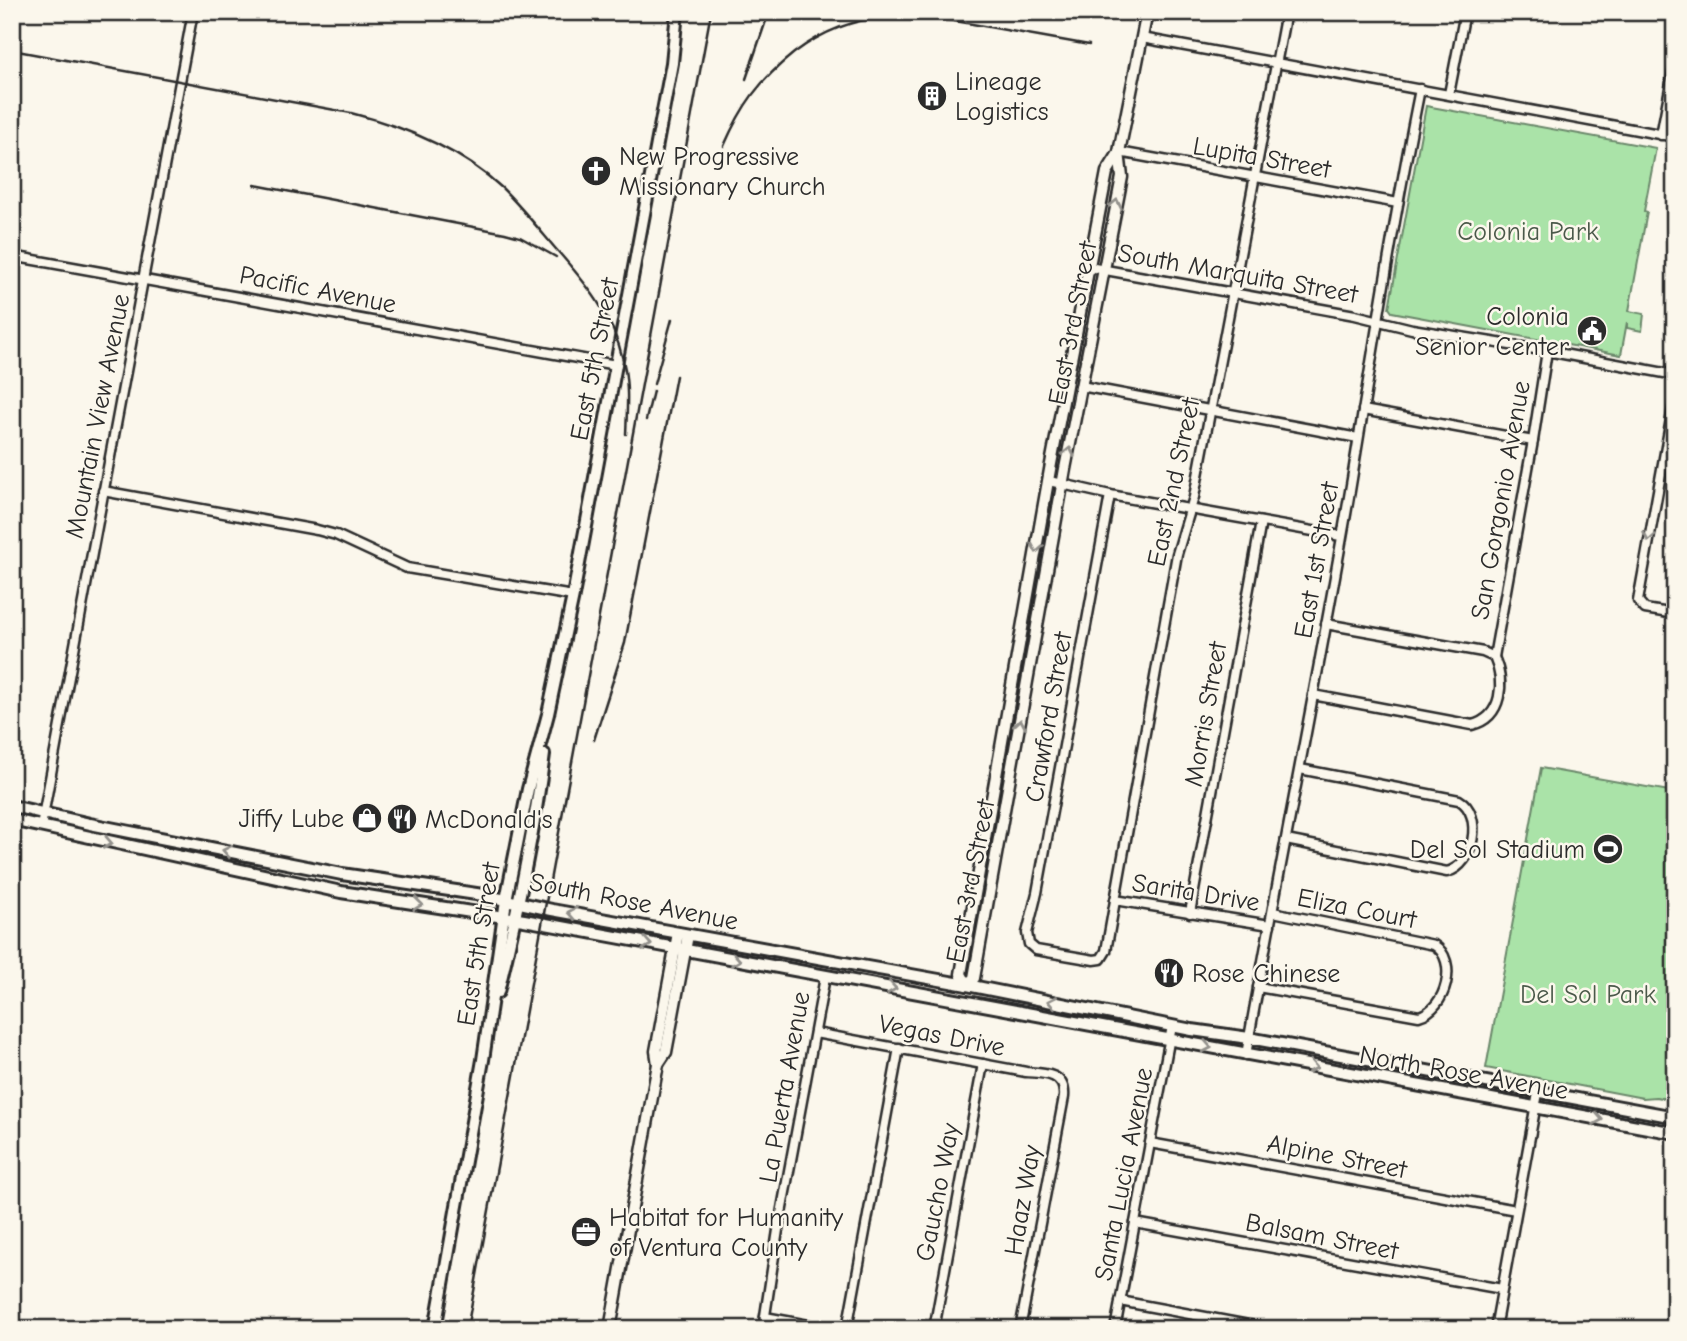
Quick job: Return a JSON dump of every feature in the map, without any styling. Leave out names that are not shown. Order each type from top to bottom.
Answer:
[{"type":"main road","name":"East 5th Street","points":[[435,1329],[483,1060],[506,900],[528,789],[548,714],[573,596],[672,63],[677,12]]},
{"type":"main road","name":"East 5th Street","points":[[483,1060],[519,902],[538,794],[548,714]]},
{"type":"main road","name":"South Rose Avenue","points":[[12,806],[333,873],[519,902],[1172,1026],[1249,1038]]},
{"type":"main road","name":"South Rose Avenue","points":[[12,820],[350,894],[515,919],[1246,1055]]},
{"type":"main road","points":[[236,870],[267,866],[324,877],[333,873]]},
{"type":"main road","points":[[1069,1020],[1078,1015],[1135,1026],[1143,1020]]},
{"type":"main road","name":"North Rose Avenue","points":[[1249,1038],[1675,1118]]},
{"type":"main road","name":"North Rose Avenue","points":[[1246,1055],[1675,1133]]},
{"type":"street","name":"Mountain View Avenue","points":[[41,827],[193,12]]},
{"type":"street","name":"East 3rd Street","points":[[1119,152],[1107,172],[1073,348],[961,974],[967,985],[974,978],[1081,386],[1122,177],[1119,152],[1147,12]]},
{"type":"street","name":"East 2nd Street","points":[[1101,959],[1106,951],[1177,554],[1190,509],[1211,410],[1286,12]]},
{"type":"street","points":[[1449,94],[1465,12]]},
{"type":"street","points":[[1142,37],[1675,137]]},
{"type":"street","points":[[1661,135],[1675,62]]},
{"type":"street","name":"East 1st Street","points":[[1246,1055],[1300,769],[1420,89]]},
{"type":"street","name":"Lupita Street","points":[[1119,152],[1398,204]]},
{"type":"street","name":"Pacific Avenue","points":[[12,256],[616,365]]},
{"type":"street","name":"South Marquita Street","points":[[1089,267],[1412,329],[1675,375]]},
{"type":"street","points":[[1073,348],[1088,350]]},
{"type":"street","name":"San Gorgonio Avenue","points":[[1313,695],[1472,725],[1489,717],[1497,702],[1502,681],[1494,657],[1547,351]]},
{"type":"street","points":[[1081,386],[1358,438]]},
{"type":"street","points":[[1675,397],[1638,601],[1645,609],[1675,614]]},
{"type":"street","points":[[1363,410],[1533,441]]},
{"type":"street","points":[[1049,481],[1110,495],[1341,536]]},
{"type":"street","points":[[103,491],[317,530],[344,539],[407,568],[573,596]]},
{"type":"street","name":"Crawford Street","points":[[1101,959],[1087,960],[1043,952],[1030,946],[1027,933],[1033,913],[1110,495]]},
{"type":"street","name":"Morris Street","points":[[1190,913],[1261,522]]},
{"type":"street","points":[[1326,624],[1483,652],[1494,657]]},
{"type":"street","points":[[1286,840],[1447,872],[1457,868],[1472,842],[1470,811],[1459,800],[1300,769]]},
{"type":"street","name":"Sarita Drive","points":[[1115,900],[1270,925]]},
{"type":"street","name":"Eliza Court","points":[[1258,987],[1419,1016],[1435,1006],[1446,979],[1442,952],[1434,945],[1273,912]]},
{"type":"street","points":[[610,1329],[658,1064],[656,1051],[683,934]]},
{"type":"street","name":"La Puerta Avenue","points":[[763,1329],[776,1243],[825,977]]},
{"type":"street","points":[[964,1001],[967,985]]},
{"type":"street","name":"Santa Lucia Avenue","points":[[1115,1329],[1172,1026]]},
{"type":"street","name":"Vegas Drive","points":[[815,1033],[1049,1074],[1060,1080]]},
{"type":"street","points":[[847,1329],[899,1048]]},
{"type":"street","name":"Gaucho Way","points":[[933,1329],[983,1064]]},
{"type":"street","name":"Haaz Way","points":[[1020,1329],[1065,1091],[1060,1080]]},
{"type":"street","points":[[1495,1329],[1538,1093]]},
{"type":"street","name":"Alpine Street","points":[[1150,1143],[1516,1210]]},
{"type":"street","name":"Balsam Street","points":[[1135,1223],[1502,1289]]},
{"type":"street","points":[[1120,1301],[1270,1329]]},
{"type":"street","points":[[765,1317],[831,1329]]},
{"type":"green space","name":"Colonia Park","points":[[1426,106],[1656,148],[1629,311],[1644,314],[1642,331],[1627,328],[1627,322],[1621,355],[1392,312],[1389,308]]},
{"type":"green space","name":"Del Sol Park","points":[[1541,768],[1675,792],[1675,1100],[1643,1098],[1486,1068]]},
{"type":"railway","points":[[467,1329],[711,12]]},
{"type":"railway","points":[[746,79],[769,12]]},
{"type":"railway","points":[[724,146],[753,95],[782,63],[817,38],[864,20],[912,16],[937,18],[1089,45]]},
{"type":"railway","points":[[12,50],[351,113],[412,133],[468,162],[486,174],[523,210],[577,274],[605,314],[625,369],[626,434]]},
{"type":"railway","points":[[255,185],[505,233],[520,237],[556,257]]},
{"type":"railway","points":[[654,384],[672,319]]},
{"type":"railway","points":[[594,740],[625,643],[676,376]]},
{"type":"railway","points":[[646,420],[653,391]]},
{"type":"place","name":"Lineage Logistics","points":[[932,96]]},
{"type":"place","name":"New Progressive Missionary Church","points":[[596,171]]},
{"type":"place","name":"Colonia Senior Center","points":[[1592,331]]},
{"type":"place","name":"Jiffy Lube","points":[[367,818]]},
{"type":"place","name":"McDonald's","points":[[402,819]]},
{"type":"place","name":"Del Sol Stadium","points":[[1608,849]]},
{"type":"place","name":"Rose Chinese","points":[[1169,973]]},
{"type":"place","name":"Habitat for Humanity of Ventura County","points":[[586,1232]]}]
